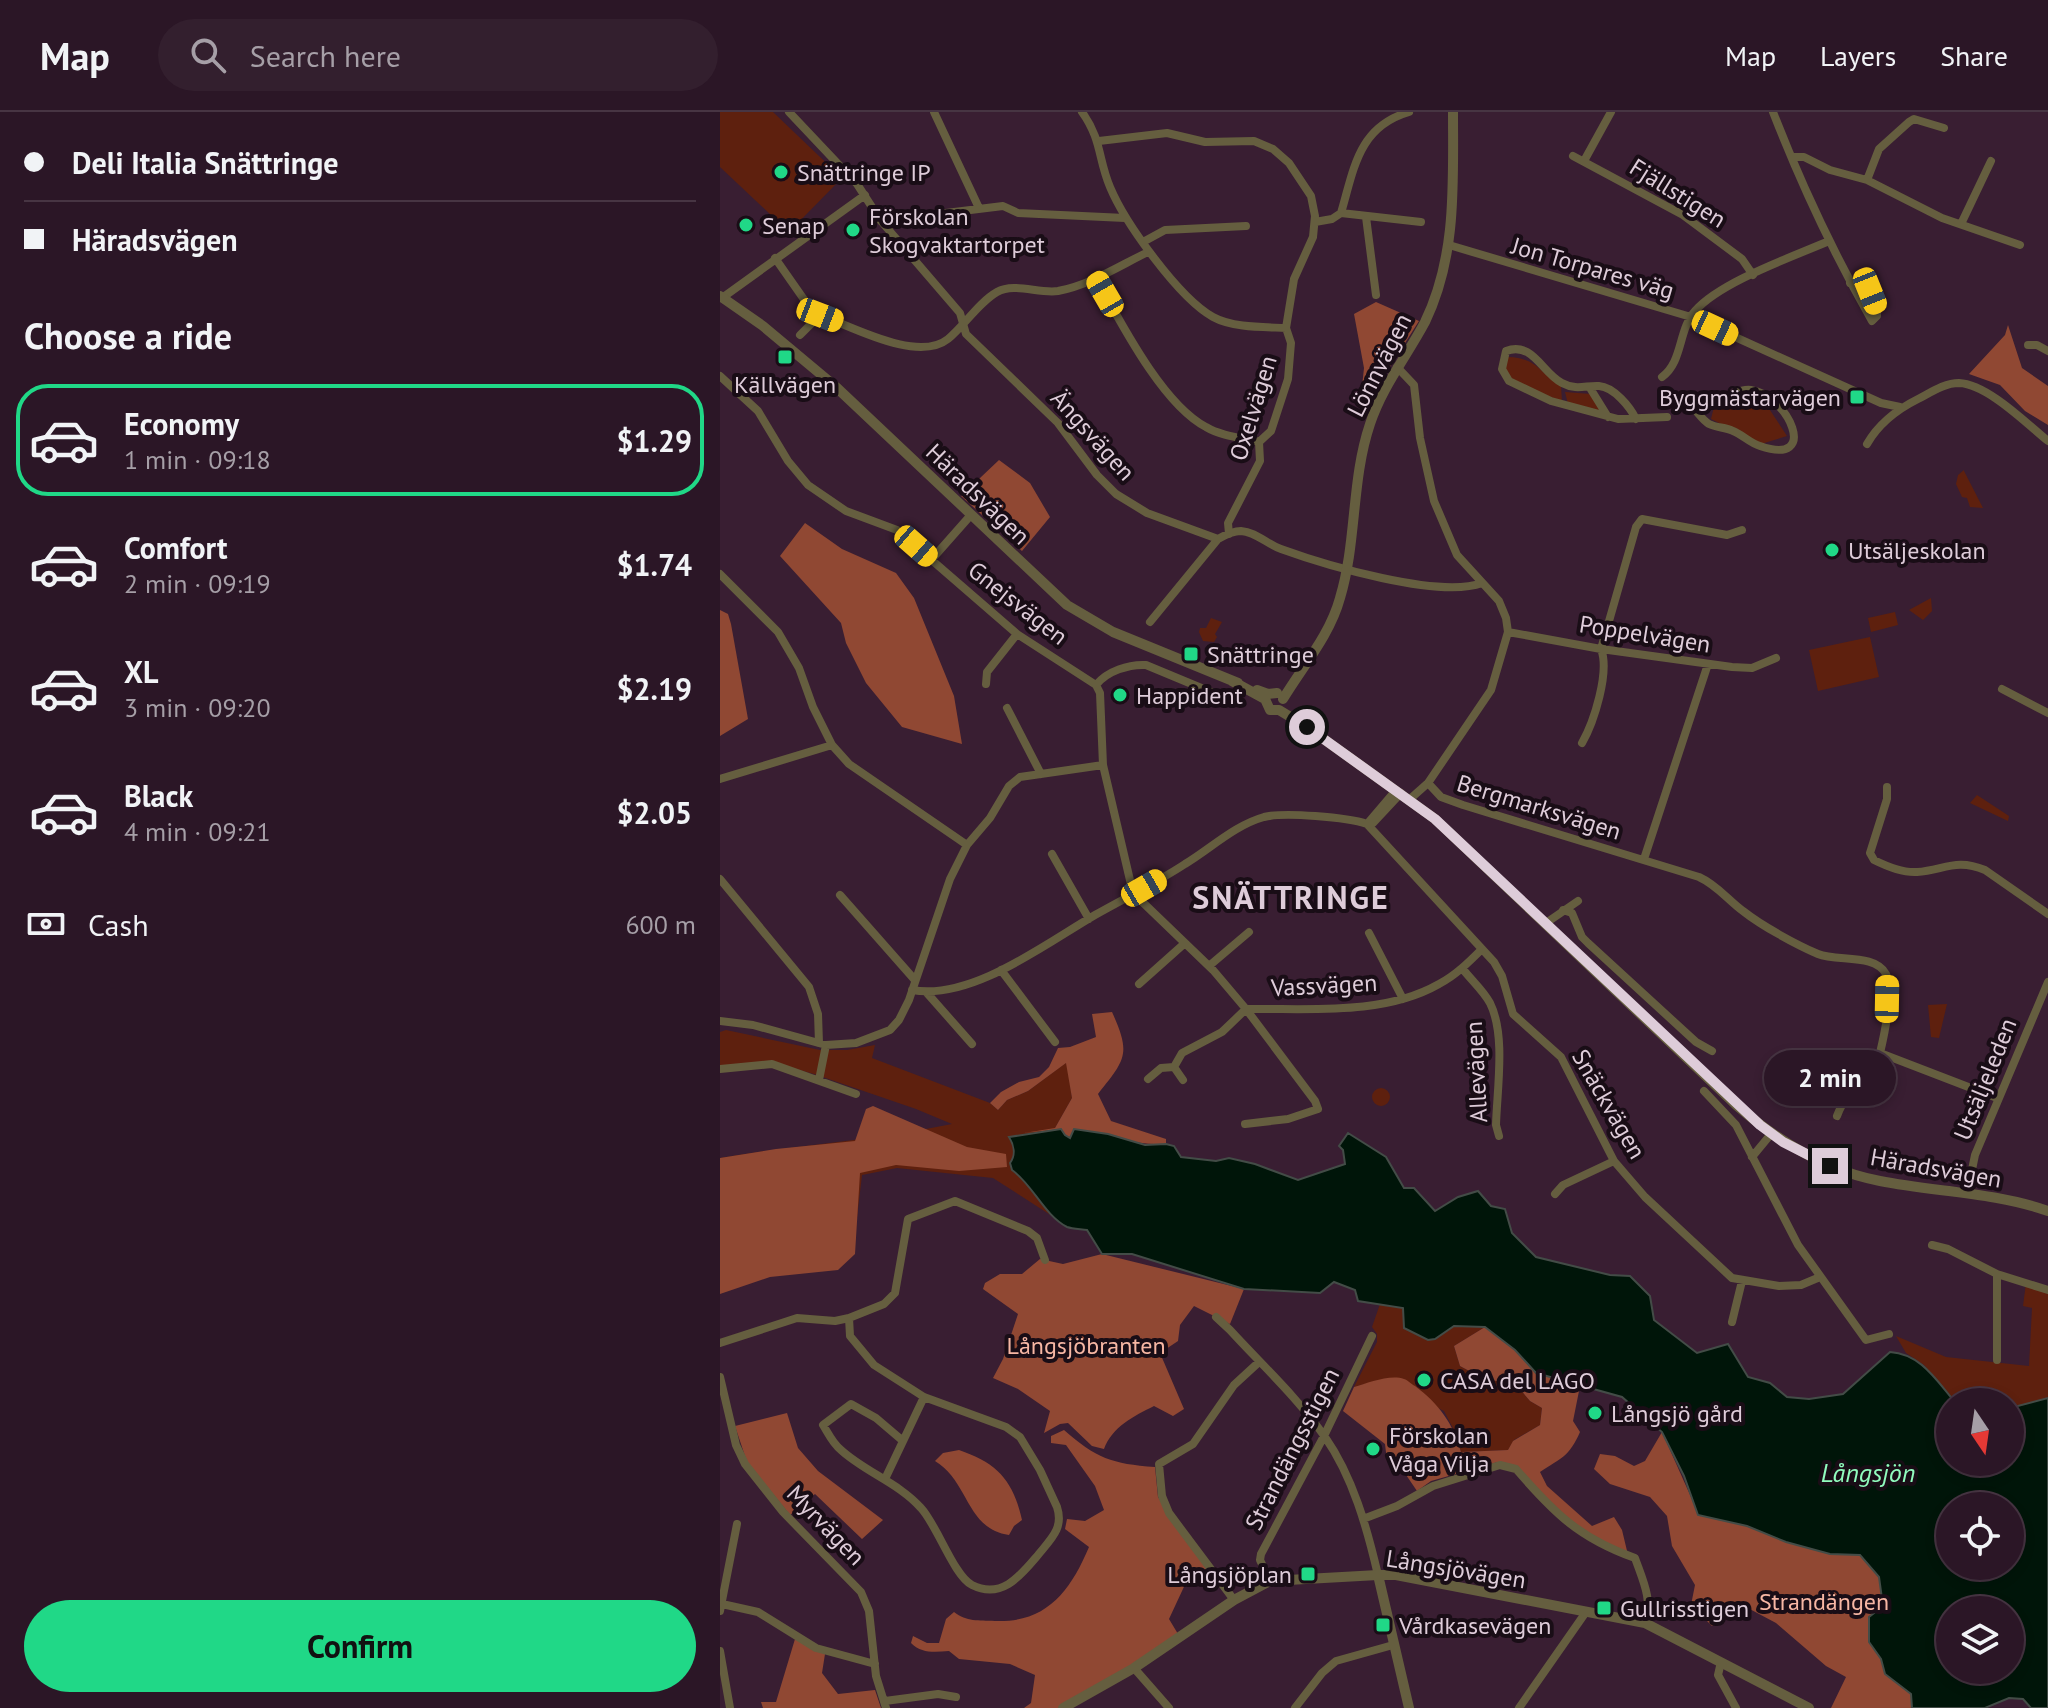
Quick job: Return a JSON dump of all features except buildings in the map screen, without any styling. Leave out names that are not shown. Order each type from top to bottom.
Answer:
[{"type":"street","name":"Ängsvägen","points":[[789,112],[835,158],[865,195],[881,221],[960,313],[966,334],[1058,423],[1097,475],[1116,494],[1147,513],[1218,539]]},
{"type":"street","points":[[934,112],[979,208]]},
{"type":"street","points":[[1082,112],[1099,141],[1109,185],[1125,218],[1148,252],[1201,309],[1216,319],[1286,328]]},
{"type":"street","points":[[1099,141],[1163,133],[1205,142],[1254,141],[1273,149],[1296,173],[1311,196],[1315,222],[1332,219],[1341,213],[1358,155],[1365,143],[1383,124],[1409,112]]},
{"type":"street","name":"Lönnvägen","points":[[1276,700],[1298,674],[1333,620],[1347,570],[1370,421],[1425,321],[1444,269],[1449,245],[1453,112]]},
{"type":"street","points":[[1584,161],[1611,112]]},
{"type":"street","points":[[1773,112],[1829,241],[1850,283],[1872,321],[1877,316],[1877,308],[1870,291],[1858,281],[1850,283]]},
{"type":"street","points":[[1867,180],[1879,149],[1909,122],[1914,119],[1944,128]]},
{"type":"street","name":"Fjällstigen","points":[[1573,156],[1683,215],[1742,259],[1753,275]]},
{"type":"street","points":[[1792,157],[1804,157],[1830,170],[1867,180],[1916,206],[2020,245]]},
{"type":"street","points":[[1961,224],[1991,161]]},
{"type":"street","points":[[721,297],[865,195]]},
{"type":"street","points":[[881,221],[1003,206],[1018,213],[1125,218]]},
{"type":"street","points":[[1341,213],[1421,222]]},
{"type":"street","points":[[1366,217],[1376,295]]},
{"type":"street","name":"Oxelvägen","points":[[1229,534],[1228,523],[1260,461],[1259,442],[1271,431],[1288,379],[1291,343],[1286,328],[1294,279],[1309,247],[1315,222]]},
{"type":"street","points":[[1143,242],[1165,230],[1246,226]]},
{"type":"street","points":[[1662,377],[1671,370],[1695,310],[1720,291],[1829,241]]},
{"type":"street","name":"Jon Torpares väg","points":[[1449,245],[1691,317],[1881,403],[1900,407]]},
{"type":"street","points":[[775,258],[810,308],[820,315],[908,347],[928,348],[946,341],[998,291],[1012,288],[1055,292],[1096,278],[1148,252]]},
{"type":"street","points":[[1096,278],[1153,375],[1170,395],[1202,425],[1259,442]]},
{"type":"street","name":"Häradsvägen","points":[[721,297],[763,326],[836,387],[1067,605],[1113,632],[1276,700],[1307,727],[1435,819],[1736,1105],[1771,1134],[1813,1158],[1880,1181],[2022,1203],[2048,1211]]},
{"type":"street","points":[[800,335],[820,315]]},
{"type":"street","points":[[2028,345],[2037,345],[2048,351]]},
{"type":"street","points":[[1636,419],[1626,403],[1601,386],[1576,387],[1562,383],[1530,353],[1516,349],[1506,351],[1502,369],[1509,381],[1551,401],[1608,417],[1636,419],[1667,417]]},
{"type":"street","points":[[912,990],[927,993],[969,983],[1001,970],[1261,818],[1289,815],[1373,823],[1402,794],[1428,783],[1491,690],[1508,632],[1499,601],[1457,555],[1434,501],[1420,438],[1414,385],[1397,367]]},
{"type":"street","name":"Gnejsvägen","points":[[720,376],[758,411],[788,461],[808,485],[846,511],[897,530],[1017,634],[1096,685]]},
{"type":"street","points":[[1562,383],[1565,405]]},
{"type":"street","points":[[1867,444],[1877,427],[1900,407],[1948,385],[1970,385],[1986,392],[2048,441]]},
{"type":"street","points":[[1590,388],[1608,417]]},
{"type":"street","points":[[1671,394],[1692,407],[1706,422],[1734,431],[1756,445],[1783,450],[1795,440],[1795,428],[1787,414],[1758,392],[1742,390],[1727,398],[1716,398]]},
{"type":"street","points":[[932,559],[970,516]]},
{"type":"street","points":[[1582,743],[1590,728],[1600,692],[1601,649],[1636,527],[1642,519],[1727,535],[1742,530]]},
{"type":"street","points":[[1150,622],[1218,539],[1238,531],[1256,535],[1280,549],[1347,570],[1418,584],[1470,586],[1482,583]]},
{"type":"street","points":[[720,574],[778,632],[799,668],[832,745],[849,764],[967,845]]},
{"type":"street","name":"Poppelvägen","points":[[1508,632],[1708,664],[1752,668],[1776,658]]},
{"type":"street","points":[[986,684],[987,672],[1017,634]]},
{"type":"street","points":[[1172,656],[1186,652]]},
{"type":"street","points":[[1206,659],[1219,675]]},
{"type":"street","points":[[1211,692],[1137,664],[1106,676],[1096,685],[1100,693],[1103,765],[1133,893],[1209,966],[1246,1009],[1318,1109],[1288,1119],[1245,1124]]},
{"type":"street","points":[[1644,859],[1708,664]]},
{"type":"street","points":[[2002,689],[2048,713]]},
{"type":"street","points":[[1007,708],[1041,774]]},
{"type":"street","points":[[720,779],[832,745]]},
{"type":"street","points":[[720,1021],[753,1025],[822,1044],[856,1043],[890,1030],[903,1014],[940,904],[967,845],[990,818],[1009,786],[1020,777],[1103,765]]},
{"type":"street","name":"Bergmarksvägen","points":[[1428,783],[1441,797],[1463,805],[1707,881],[1744,913],[1820,955],[1874,962],[1888,981],[1885,1033],[1880,1053]]},
{"type":"street","points":[[1887,787],[1887,799],[1870,853],[1874,860],[1914,872],[1955,863],[1974,865],[2048,914]]},
{"type":"street","name":"Snäckvägen","points":[[1367,824],[1498,968],[1517,1019],[1553,1047],[1568,1067],[1614,1161],[1645,1197],[1725,1273],[1742,1281],[1792,1286],[1820,1277]]},
{"type":"street","points":[[1052,854],[1089,919]]},
{"type":"street","points":[[720,879],[809,987],[818,1014],[822,1044],[819,1080]]},
{"type":"street","points":[[840,895],[914,979]]},
{"type":"street","points":[[1546,923],[1578,901]]},
{"type":"street","points":[[1563,910],[1572,913],[1582,937],[1588,943],[1696,1042],[1712,1051]]},
{"type":"street","points":[[1209,966],[1249,932]]},
{"type":"street","name":"Vassvägen","points":[[1369,933],[1403,999]]},
{"type":"street","points":[[1139,984],[1185,943]]},
{"type":"street","name":"Vassvägen","points":[[1148,1079],[1161,1068],[1174,1067],[1182,1053],[1222,1032],[1246,1009],[1360,1006],[1403,999],[1441,983],[1482,949]]},
{"type":"street","name":"Allevägen","points":[[1462,968],[1486,997],[1497,1019],[1496,1125],[1499,1136]]},
{"type":"street","points":[[1001,970],[1055,1042]]},
{"type":"street","name":"Utsäljeleden","points":[[1967,1194],[1975,1155],[2048,982]]},
{"type":"street","points":[[927,993],[972,1044]]},
{"type":"street","points":[[1837,1116],[1843,1100],[1862,1080],[1880,1053],[1997,1098]]},
{"type":"street","points":[[720,1069],[772,1064],[856,1094]]},
{"type":"street","points":[[1174,1067],[1183,1080]]},
{"type":"street","points":[[1704,1091],[1736,1125],[1798,1245],[1866,1340],[1889,1334]]},
{"type":"street","points":[[1752,1157],[1771,1134]]},
{"type":"street","points":[[1555,1194],[1563,1185],[1614,1161]]},
{"type":"street","points":[[720,1343],[797,1318],[835,1321],[884,1304],[895,1293],[908,1219],[955,1201],[1028,1231],[1037,1238],[1045,1260]]},
{"type":"street","points":[[1932,1245],[1948,1249],[1997,1274],[2048,1290]]},
{"type":"street","points":[[1997,1274],[1997,1360]]},
{"type":"street","points":[[1732,1322],[1742,1281]]},
{"type":"street","points":[[1216,1317],[1324,1436],[1353,1491],[1378,1575],[1409,1708]]},
{"type":"street","points":[[849,1318],[850,1336],[874,1365],[924,1397],[1006,1427],[1020,1437],[1040,1470],[1060,1517],[1059,1529],[1015,1582],[995,1588],[970,1584],[960,1573],[920,1506],[839,1449],[823,1425],[851,1404],[876,1418],[903,1441]]},
{"type":"street","name":"Strandängsstigen","points":[[1270,1581],[1260,1560],[1261,1554],[1324,1436],[1372,1336]]},
{"type":"street","points":[[1234,1600],[1169,1513],[1162,1496],[1159,1464],[1193,1444],[1234,1385],[1259,1362]]},
{"type":"street","name":"Myrvägen","points":[[720,1377],[736,1445],[745,1464],[783,1512],[861,1592],[869,1611],[875,1664],[885,1705]]},
{"type":"street","points":[[885,1479],[924,1397]]},
{"type":"street","points":[[1363,1519],[1397,1506],[1433,1486],[1500,1465],[1509,1466],[1516,1469],[1564,1522],[1593,1540],[1635,1558],[1649,1600],[1650,1609],[1645,1623]]},
{"type":"street","points":[[737,1524],[721,1608],[758,1612],[824,1651],[875,1664]]},
{"type":"street","name":"Långsjövägen","points":[[1063,1708],[1134,1668],[1234,1600],[1270,1581],[1378,1575],[1392,1575],[1645,1623],[1809,1708]]},
{"type":"street","points":[[1519,1708],[1586,1612]]},
{"type":"street","points":[[1295,1708],[1322,1673],[1336,1661],[1393,1645]]},
{"type":"street","points":[[720,1651],[730,1708]]},
{"type":"street","points":[[1721,1662],[1718,1675],[1736,1708]]},
{"type":"street","points":[[1134,1668],[1169,1708]]},
{"type":"street","points":[[885,1705],[938,1694],[956,1697]]},
{"type":"shaded area","name":"Snättringe IP","points":[[720,112],[773,112],[842,178],[789,232],[720,167]]},
{"type":"shaded area","points":[[1508,357],[1532,363],[1561,386],[1562,402],[1510,379],[1504,366]]},
{"type":"shaded area","points":[[1565,392],[1591,394],[1603,413],[1568,404]]},
{"type":"shaded area","points":[[1716,399],[1764,401],[1787,436],[1761,444],[1711,419]]},
{"type":"shaded area","points":[[1964,470],[1983,508],[1970,507],[1967,498],[1962,497],[1956,484],[1958,475]]},
{"type":"shaded area","points":[[1931,598],[1932,611],[1923,620],[1909,610]]},
{"type":"shaded area","points":[[1895,612],[1898,625],[1871,632],[1868,618]]},
{"type":"shaded area","points":[[1211,618],[1222,622],[1215,634],[1217,637],[1214,642],[1203,641],[1200,628],[1206,628]]},
{"type":"shaded area","points":[[1870,637],[1879,677],[1818,691],[1809,650]]},
{"type":"shaded area","points":[[1977,795],[2009,816],[2008,821],[1970,803]]},
{"type":"shaded area","points":[[1947,1004],[1939,1038],[1931,1037],[1928,1005]]},
{"type":"shaded area","points":[[726,1030],[820,1050],[847,1050],[875,1045],[872,1058],[990,1103],[998,1110],[1007,1100],[1028,1091],[1067,1062],[1072,1098],[1055,1128],[1052,1216],[993,1178],[897,1168],[862,1175],[853,1252],[720,1158],[952,1124],[814,1074],[771,1062],[720,1070],[720,1032]]},
{"type":"shaded area","points":[[1377,1088],[1385,1088],[1390,1097],[1388,1104],[1377,1106],[1372,1101],[1372,1093]]},
{"type":"shaded area","points":[[2026,1283],[2048,1290],[2048,1398],[2024,1404],[2024,1388],[1943,1388],[1924,1365],[1906,1353],[1896,1336],[1946,1357],[2029,1366],[2032,1308],[2023,1306]]},
{"type":"shaded area","points":[[1380,1304],[1404,1308],[1435,1339],[1454,1326],[1485,1327],[1454,1346],[1460,1366],[1486,1380],[1508,1382],[1519,1388],[1530,1401],[1542,1408],[1540,1425],[1514,1440],[1508,1450],[1461,1452],[1444,1411],[1380,1380],[1354,1387],[1377,1342],[1377,1334],[1372,1327]]},
{"type":"green space","points":[[1376,302],[1419,321],[1365,406],[1360,405],[1364,368],[1354,314]]},
{"type":"green space","points":[[2008,325],[2022,368],[2048,386],[2048,425],[2025,411],[2000,385],[1969,374],[2005,335]]},
{"type":"green space","points":[[999,460],[1030,483],[1050,517],[1022,551],[961,496]]},
{"type":"green space","points":[[805,523],[842,549],[896,573],[914,598],[954,696],[962,744],[902,727],[866,683],[846,643],[841,623],[780,556]]},
{"type":"green space","points":[[720,610],[728,614],[731,624],[748,719],[720,736]]},
{"type":"green space","points":[[1112,1012],[1122,1038],[1123,1056],[1098,1094],[1111,1121],[1166,1139],[1166,1144],[1132,1141],[1074,1129],[1071,1139],[1061,1129],[1024,1133],[1055,1128],[1072,1098],[1066,1063],[1028,1091],[1007,1100],[998,1110],[990,1103],[1001,1092],[1019,1082],[1039,1077],[1049,1067],[1058,1048],[1096,1037],[1092,1014]]},
{"type":"green space","points":[[873,1106],[967,1147],[1006,1154],[1007,1167],[959,1171],[896,1165],[860,1173],[855,1254],[838,1270],[770,1277],[720,1294],[720,1158],[855,1141],[866,1109]]},
{"type":"green space","name":"Långsjöbranten","points":[[1102,1254],[1244,1289],[1230,1324],[1194,1306],[1180,1325],[1178,1341],[1160,1353],[1184,1409],[1173,1416],[1154,1406],[1118,1428],[1104,1449],[1092,1446],[1068,1423],[1044,1433],[1050,1411],[1018,1389],[993,1378],[1003,1359],[1018,1314],[983,1289],[985,1283],[1000,1274],[1022,1274],[1040,1259],[1063,1264]]},
{"type":"green space","points":[[1485,1327],[1515,1350],[1536,1373],[1580,1386],[1573,1421],[1580,1432],[1568,1452],[1540,1472],[1547,1486],[1592,1526],[1614,1517],[1622,1530],[1628,1555],[1564,1522],[1519,1468],[1498,1462],[1431,1481],[1417,1491],[1400,1466],[1387,1461],[1385,1444],[1343,1411],[1354,1387],[1386,1378],[1404,1379],[1438,1407],[1454,1432],[1461,1452],[1508,1450],[1513,1441],[1540,1425],[1542,1408],[1508,1382],[1486,1380],[1460,1366],[1454,1346]]},
{"type":"green space","points":[[787,1413],[798,1448],[818,1471],[883,1520],[862,1539],[815,1494],[790,1515],[747,1462],[735,1426]]},
{"type":"green space","name":"Långsjöbranten","points":[[1064,1430],[1105,1458],[1155,1467],[1158,1497],[1207,1569],[1189,1576],[1169,1619],[1178,1634],[1133,1667],[1058,1708],[1024,1708],[1031,1703],[1035,1675],[1010,1664],[959,1659],[949,1651],[924,1651],[911,1643],[913,1636],[927,1643],[939,1643],[946,1619],[954,1612],[973,1620],[1029,1617],[1054,1602],[1064,1591],[1089,1547],[1065,1529],[1067,1519],[1085,1521],[1104,1510],[1095,1486],[1066,1445],[1051,1443],[1051,1436]]},
{"type":"green space","name":"Strandängen","points":[[1662,1432],[1699,1515],[1743,1525],[1816,1549],[1860,1554],[1879,1577],[1883,1606],[1869,1617],[1869,1642],[1881,1659],[1885,1674],[1911,1694],[1912,1708],[1831,1708],[1846,1677],[1826,1666],[1776,1623],[1744,1606],[1728,1612],[1712,1626],[1691,1605],[1695,1585],[1672,1546],[1667,1516],[1650,1497],[1610,1484],[1594,1469],[1600,1454],[1615,1456],[1634,1466],[1645,1461]]},
{"type":"green space","points":[[959,1450],[993,1467],[1014,1494],[1022,1520],[1009,1535],[984,1524],[955,1480],[935,1461],[943,1453]]},
{"type":"green space","points":[[795,1639],[825,1654],[822,1673],[838,1694],[875,1690],[881,1708],[763,1708],[761,1702],[776,1702]]},
{"type":"water","name":"Långsjön","points":[[1061,1129],[1070,1138],[1074,1129],[1108,1134],[1145,1145],[1174,1146],[1181,1157],[1216,1161],[1229,1158],[1298,1180],[1345,1164],[1343,1150],[1339,1146],[1348,1133],[1386,1157],[1404,1188],[1414,1188],[1435,1211],[1458,1197],[1478,1191],[1491,1206],[1505,1209],[1512,1233],[1536,1257],[1610,1275],[1630,1276],[1650,1296],[1654,1320],[1697,1353],[1728,1344],[1748,1377],[1770,1383],[1787,1397],[1809,1399],[1843,1394],[1890,1352],[1911,1358],[1943,1388],[1936,1388],[1936,1476],[2024,1476],[2024,1404],[2048,1398],[2048,1708],[2031,1708],[2023,1699],[2009,1698],[1985,1708],[1912,1708],[1911,1694],[1885,1674],[1881,1659],[1869,1642],[1869,1617],[1883,1606],[1879,1577],[1860,1555],[1830,1554],[1786,1542],[1747,1526],[1698,1515],[1684,1476],[1662,1432],[1622,1397],[1536,1373],[1515,1350],[1485,1327],[1454,1326],[1435,1339],[1428,1340],[1404,1328],[1403,1308],[1358,1301],[1355,1290],[1334,1282],[1320,1293],[1244,1289],[1132,1254],[1102,1254],[1087,1230],[1067,1227],[1059,1222],[1012,1170],[1012,1143],[1009,1137]]},
{"type":"place","name":"Snättringe IP","points":[[781,172]]},
{"type":"place","name":"Senap","points":[[746,225]]},
{"type":"place","name":"Förskolan Skogvaktartorpet","points":[[853,230]]},
{"type":"place","name":"Källvägen","points":[[785,357]]},
{"type":"place","name":"Byggmästarvägen","points":[[1857,397]]},
{"type":"place","name":"Utsäljeskolan","points":[[1832,550]]},
{"type":"place","name":"Snättringe","points":[[1191,654]]},
{"type":"place","name":"Happident","points":[[1120,695]]},
{"type":"place","name":"CASA del LAGO","points":[[1424,1380]]},
{"type":"place","name":"Långsjö gård","points":[[1595,1413]]},
{"type":"place","name":"Förskolan Våga Vilja","points":[[1373,1449]]},
{"type":"place","name":"Långsjöplan","points":[[1308,1574]]},
{"type":"place","name":"Gullrisstigen","points":[[1604,1608]]},
{"type":"place","name":"Vårdkasevägen","points":[[1383,1625]]},
{"type":"district","name":"SNÄTTRINGE","points":[[1291,897]]},
{"type":"route","points":[[1307,727],[1435,819],[1736,1105],[1783,1142],[1830,1166]]}]
